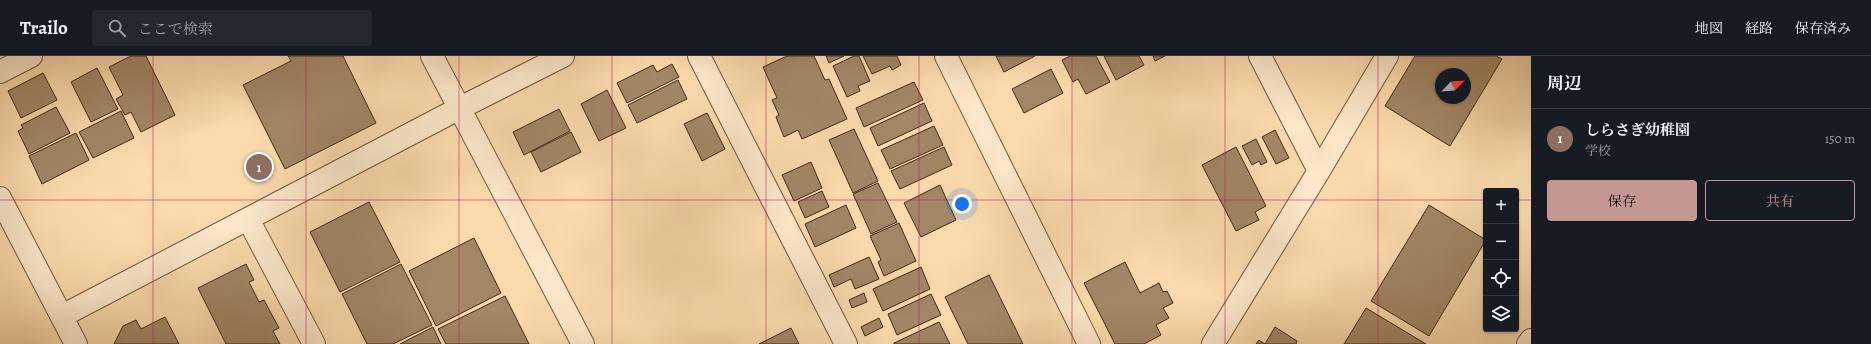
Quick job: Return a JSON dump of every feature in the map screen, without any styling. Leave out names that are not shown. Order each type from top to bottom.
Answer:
[{"type":"street","points":[[0,72],[31,56]]},
{"type":"street","points":[[432,56],[583,344]]},
{"type":"street","points":[[62,316],[460,108],[563,56]]},
{"type":"street","points":[[699,56],[846,344]]},
{"type":"street","points":[[946,56],[1089,344]]},
{"type":"street","points":[[1260,56],[1320,171]]},
{"type":"street","points":[[1213,344],[1320,171],[1387,56]]},
{"type":"street","points":[[0,198],[76,344]]},
{"type":"street","points":[[248,219],[314,344]]},
{"type":"street","points":[[1528,344],[1531,340]]},
{"type":"building","points":[[131,56],[146,56],[175,115],[141,132],[131,112],[125,115],[116,99],[123,95],[109,67]]},
{"type":"building","points":[[288,56],[343,56],[376,123],[285,169],[243,85],[291,61]]},
{"type":"building","points":[[787,56],[814,56],[825,80],[829,79],[847,119],[802,139],[798,130],[784,137],[776,117],[779,115],[772,100],[777,98],[763,67]]},
{"type":"building","points":[[826,56],[844,56],[829,63]]},
{"type":"building","points":[[854,56],[859,56],[870,81],[858,86],[860,91],[847,97],[833,66]]},
{"type":"building","points":[[863,56],[897,56],[901,65],[892,70],[890,66],[872,74]]},
{"type":"building","points":[[996,56],[1035,56],[1004,72]]},
{"type":"building","points":[[1070,56],[1096,56],[1110,82],[1086,94],[1078,79],[1073,82],[1062,60]]},
{"type":"building","points":[[1104,56],[1139,56],[1144,65],[1116,80]]},
{"type":"building","points":[[1153,56],[1165,56],[1155,61]]},
{"type":"building","points":[[1415,56],[1496,56],[1502,59],[1450,146],[1385,106]]},
{"type":"building","points":[[672,64],[679,77],[627,103],[617,83],[653,65],[657,72]]},
{"type":"building","points":[[97,68],[118,109],[91,122],[71,82]]},
{"type":"building","points":[[1051,69],[1063,93],[1024,113],[1012,89]]},
{"type":"building","points":[[43,73],[57,100],[21,118],[8,91]]},
{"type":"building","points":[[678,80],[687,99],[637,123],[628,105]]},
{"type":"building","points":[[914,82],[923,100],[864,127],[856,108]]},
{"type":"building","points":[[607,90],[626,128],[599,141],[581,104]]},
{"type":"building","points":[[924,103],[932,121],[878,146],[870,128]]},
{"type":"building","points":[[56,107],[70,133],[29,154],[18,131],[23,128],[21,125]]},
{"type":"building","points":[[559,109],[570,131],[524,155],[513,132]]},
{"type":"building","points":[[121,111],[134,138],[93,158],[79,132]]},
{"type":"building","points":[[707,113],[725,149],[702,161],[684,124]]},
{"type":"building","points":[[934,126],[943,145],[890,169],[881,150]]},
{"type":"building","points":[[854,129],[878,181],[853,193],[829,140]]},
{"type":"building","points":[[1275,130],[1289,158],[1276,164],[1262,137]]},
{"type":"building","points":[[571,132],[581,152],[541,172],[531,152]]},
{"type":"building","points":[[76,133],[89,160],[42,184],[29,156]]},
{"type":"building","points":[[1256,139],[1267,162],[1261,165],[1259,161],[1252,165],[1242,146]]},
{"type":"building","points":[[944,147],[952,165],[900,189],[891,171]]},
{"type":"building","points":[[1236,147],[1266,206],[1255,212],[1259,220],[1236,231],[1202,165]]},
{"type":"building","points":[[811,162],[822,188],[794,201],[782,175]]},
{"type":"building","points":[[878,183],[897,222],[871,234],[853,194]]},
{"type":"building","points":[[940,185],[956,220],[921,237],[904,203]]},
{"type":"building","points":[[822,191],[829,207],[805,218],[798,202]]},
{"type":"building","points":[[369,202],[400,262],[340,292],[310,232]]},
{"type":"building","points":[[846,205],[856,228],[815,247],[805,224]]},
{"type":"building","points":[[1429,205],[1483,238],[1483,245],[1429,336],[1371,301]]},
{"type":"building","points":[[899,223],[916,261],[884,276],[878,262],[881,260],[870,236]]},
{"type":"building","points":[[474,238],[501,293],[436,326],[409,271]]},
{"type":"building","points":[[869,257],[879,279],[855,289],[851,279],[834,287],[829,275]]},
{"type":"building","points":[[1125,262],[1140,293],[1159,283],[1163,292],[1167,291],[1173,303],[1163,308],[1169,318],[1156,325],[1161,335],[1144,344],[1115,344],[1084,283]]},
{"type":"building","points":[[246,264],[254,280],[249,282],[259,302],[264,300],[279,328],[273,331],[280,344],[226,344],[198,288]]},
{"type":"building","points":[[401,264],[432,325],[393,344],[367,344],[342,294]]},
{"type":"building","points":[[921,267],[930,289],[883,311],[873,289]]},
{"type":"building","points":[[989,275],[1023,344],[968,344],[945,297]]},
{"type":"building","points":[[864,293],[867,302],[852,308],[849,300]]},
{"type":"building","points":[[931,294],[941,315],[897,335],[888,314]]},
{"type":"building","points":[[505,296],[529,344],[446,344],[438,329]]},
{"type":"building","points":[[1366,308],[1426,344],[1344,344]]},
{"type":"building","points":[[165,317],[179,344],[114,344],[123,326],[136,320],[141,329]]},
{"type":"building","points":[[879,318],[883,327],[865,336],[861,327]]},
{"type":"building","points":[[939,322],[950,344],[894,344],[894,343]]},
{"type":"building","points":[[433,327],[441,344],[400,344]]},
{"type":"building","points":[[1275,327],[1297,341],[1296,344],[1265,344]]},
{"type":"building","points":[[791,328],[799,344],[759,344]]},
{"type":"building","points":[[1259,340],[1265,344],[1256,344]]},
{"type":"place","name":"しらさぎ幼稚園","points":[[259,167]]}]
